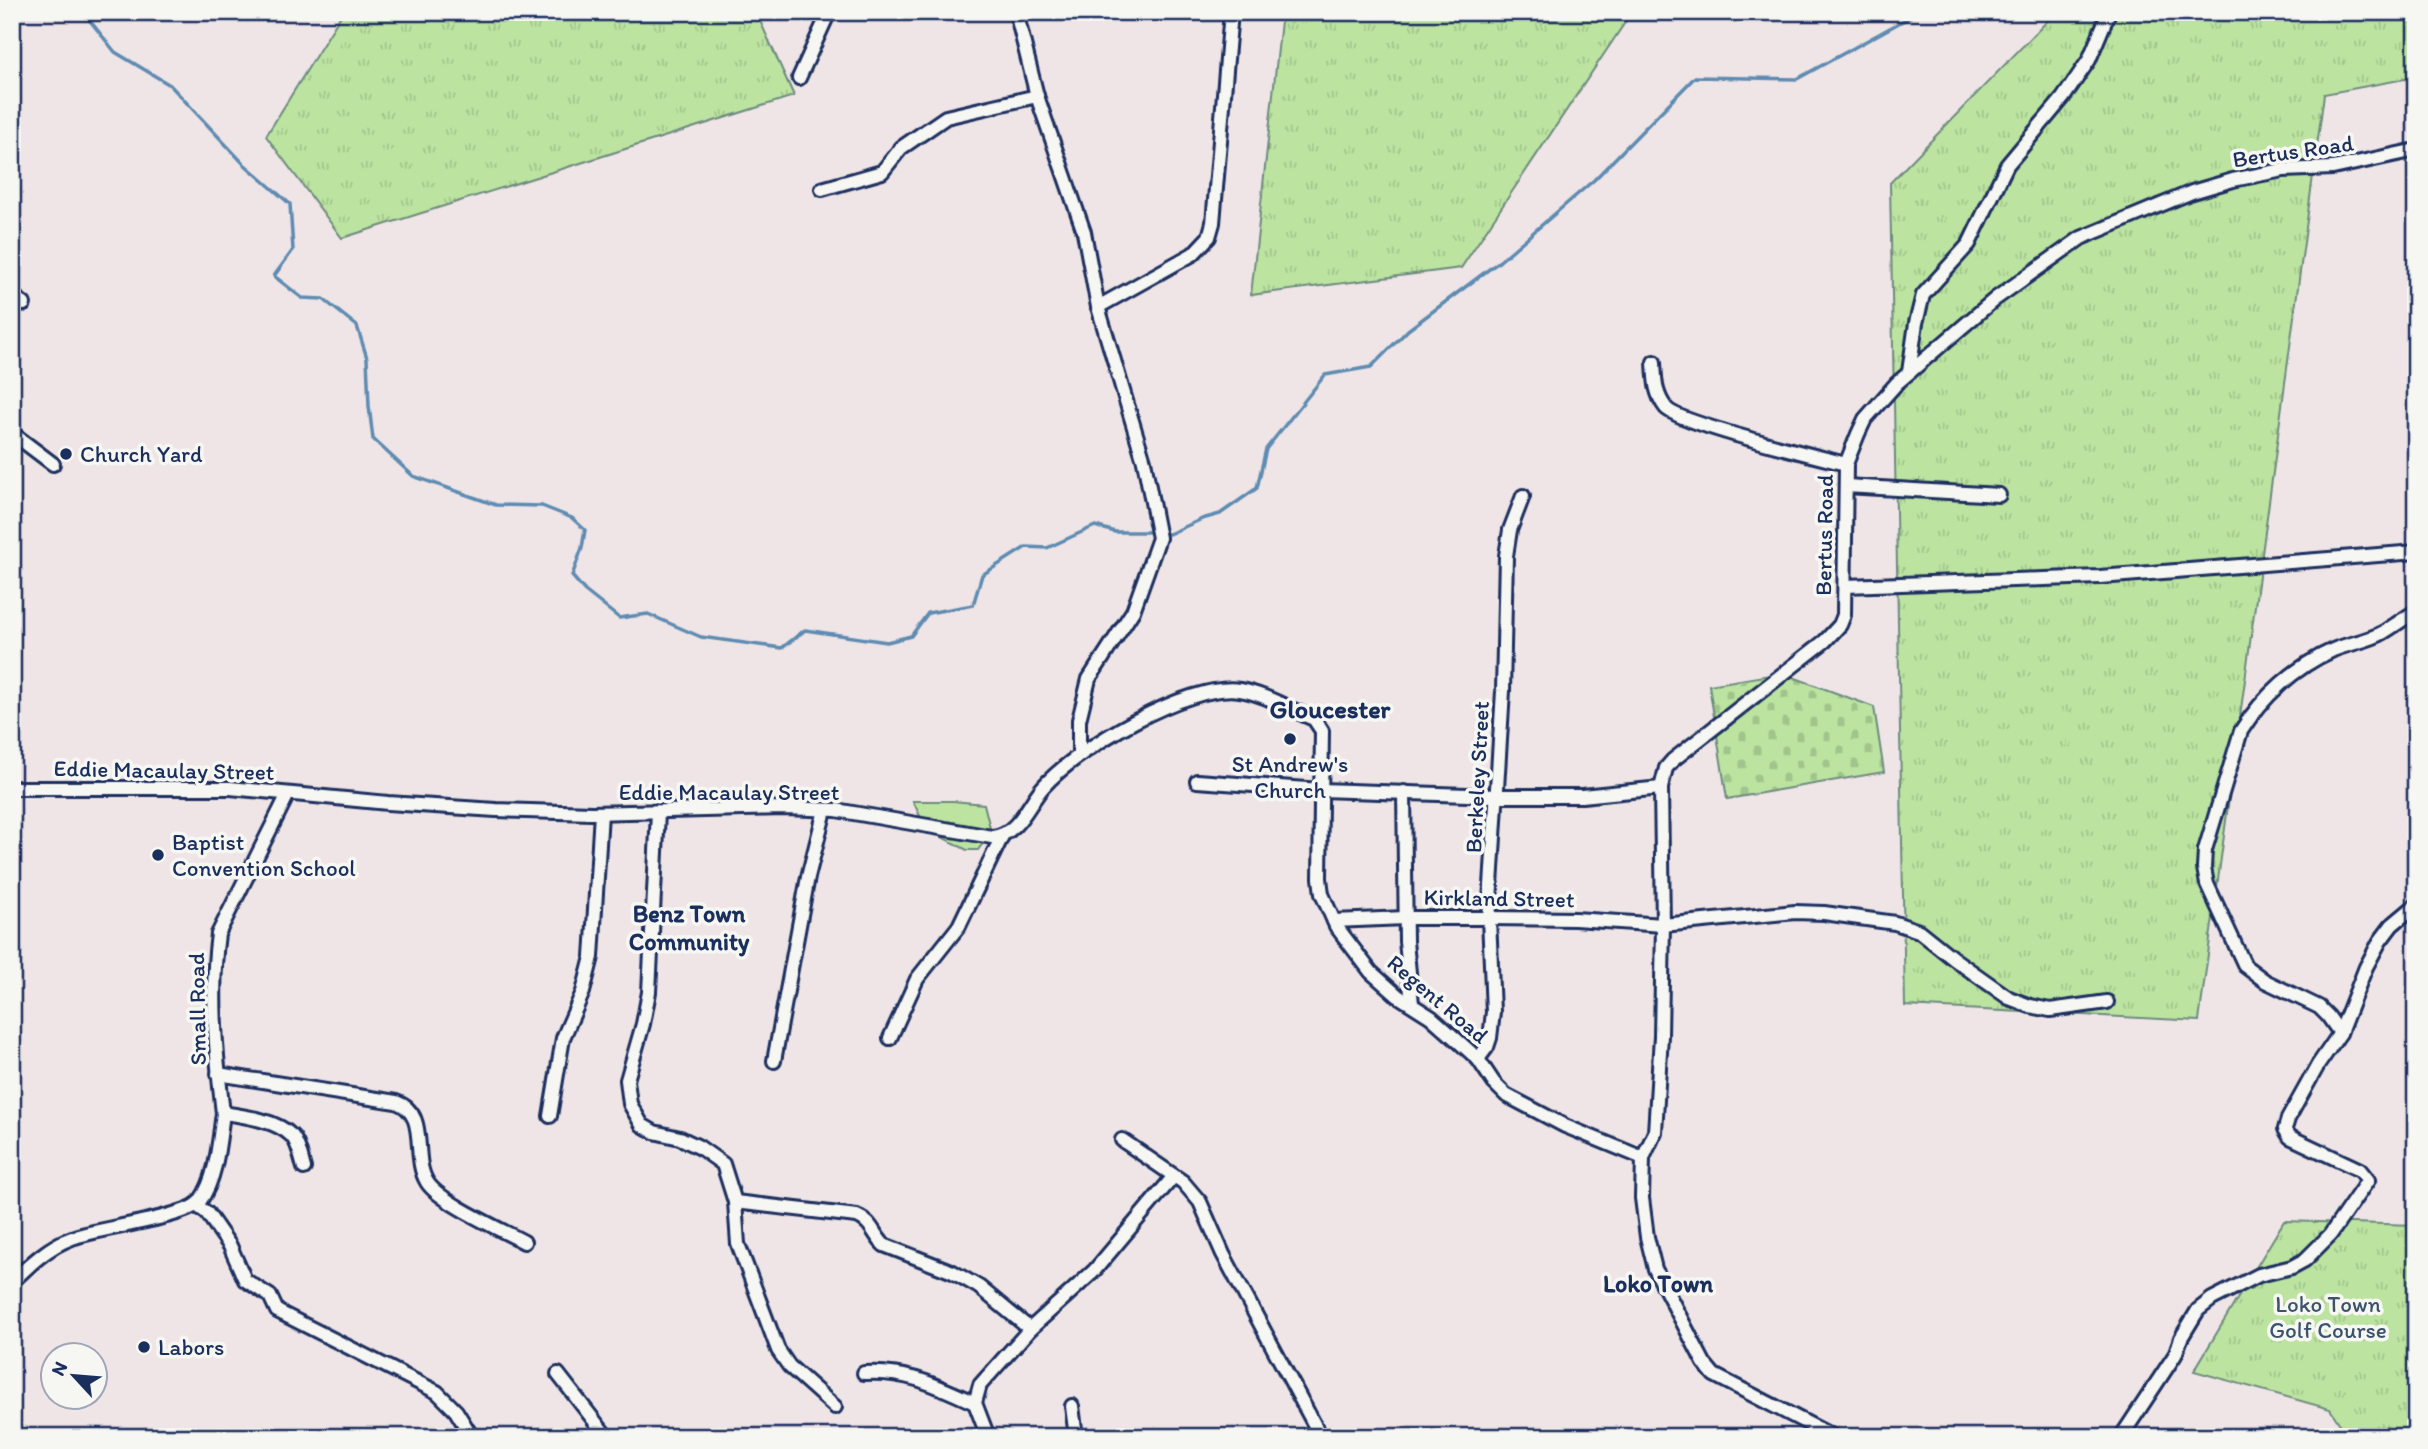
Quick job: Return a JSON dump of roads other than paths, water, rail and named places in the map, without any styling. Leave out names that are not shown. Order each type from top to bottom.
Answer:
[{"type":"street","points":[[799,78],[829,12]]},
{"type":"street","points":[[1016,12],[1038,96],[1084,232],[1098,307],[1144,461],[1158,523],[1159,538],[1133,611],[1089,679],[1079,720],[1079,754]]},
{"type":"street","points":[[1098,307],[1193,254],[1209,237],[1213,223],[1231,12]]},
{"type":"street","points":[[1909,372],[1923,295],[1969,244],[2007,165],[2063,98],[2089,60],[2109,12]]},
{"type":"street","points":[[822,189],[882,172],[901,148],[946,117],[1038,96]]},
{"type":"street","name":"Bertus Road","points":[[1643,1158],[1655,1132],[1657,1119],[1663,925],[1661,788],[1666,768],[1834,634],[1840,625],[1844,615],[1846,464],[1865,419],[1897,383],[1994,299],[2081,238],[2178,197],[2233,180],[2283,170],[2333,168],[2416,150]]},
{"type":"street","points":[[12,295],[24,304]]},
{"type":"street","points":[[1654,362],[1656,391],[1668,411],[1734,434],[1846,464]]},
{"type":"street","points":[[12,433],[53,464]]},
{"type":"street","points":[[1846,486],[1999,495]]},
{"type":"street","name":"Berkeley Street","points":[[1478,1059],[1487,1047],[1492,1030],[1489,918],[1503,691],[1506,556],[1510,530],[1524,496]]},
{"type":"street","points":[[1845,586],[2100,577],[2416,552]]},
{"type":"street","points":[[2340,1033],[2319,1007],[2265,981],[2245,966],[2207,884],[2205,850],[2241,731],[2269,694],[2294,673],[2333,650],[2382,633],[2416,611]]},
{"type":"street","points":[[890,1038],[917,979],[959,926],[1002,836],[1013,829],[1050,778],[1079,754],[1127,725],[1194,695],[1241,690],[1314,719],[1320,725],[1321,790]]},
{"type":"street","points":[[1197,781],[1321,790],[1497,796],[1582,796],[1661,788]]},
{"type":"street","name":"Eddie Macaulay Street","points":[[12,788],[230,788],[496,810],[601,813],[785,808],[865,815],[992,837],[1002,836]]},
{"type":"street","name":"Regent Road","points":[[1321,790],[1322,894],[1334,922],[1371,972],[1398,996],[1431,1017],[1478,1059],[1494,1083],[1506,1095],[1565,1126],[1643,1158]]},
{"type":"street","points":[[1404,792],[1405,918],[1412,1004]]},
{"type":"street","name":"Small Road","points":[[196,1205],[217,1161],[223,1113],[216,1045],[215,950],[218,934],[288,794]]},
{"type":"street","points":[[774,1061],[807,877],[825,810]]},
{"type":"street","points":[[658,812],[649,992],[627,1080],[630,1104],[642,1125],[654,1132],[680,1138],[699,1147],[723,1164],[735,1202],[738,1244],[778,1350],[789,1366],[835,1407]]},
{"type":"street","points":[[550,1116],[563,1038],[583,992],[592,957],[601,813]]},
{"type":"street","points":[[2120,1437],[2175,1355],[2181,1338],[2198,1310],[2212,1299],[2259,1275],[2292,1267],[2305,1260],[2330,1235],[2368,1180],[2360,1170],[2290,1137],[2285,1129],[2318,1065],[2340,1033],[2366,967],[2381,941],[2392,925],[2416,905]]},
{"type":"street","name":"Kirkland Street","points":[[1334,922],[1405,918],[1489,918],[1575,919],[1663,925],[1795,912],[1824,913],[1895,923],[1919,931],[2009,998],[2030,1006],[2050,1010],[2107,1002]]},
{"type":"street","points":[[218,1074],[396,1102],[407,1106],[416,1123],[421,1167],[428,1185],[442,1197],[524,1242]]},
{"type":"street","points":[[223,1113],[255,1119],[282,1130],[292,1137],[298,1146],[304,1168]]},
{"type":"street","points":[[1122,1140],[1183,1182],[1200,1202],[1223,1254],[1321,1437]]},
{"type":"street","points":[[1643,1158],[1642,1198],[1647,1237],[1655,1269],[1704,1363],[1714,1375],[1724,1381],[1834,1437]]},
{"type":"street","points":[[985,1436],[975,1404],[979,1385],[1030,1329],[1094,1271],[1174,1176]]},
{"type":"street","points":[[735,1202],[857,1216],[867,1220],[884,1245],[953,1272],[979,1286],[1030,1329]]},
{"type":"street","points":[[12,1282],[42,1255],[68,1239],[91,1231],[181,1212],[196,1205],[206,1213],[230,1245],[245,1280],[270,1296],[278,1311],[437,1392],[456,1411],[472,1437]]},
{"type":"street","points":[[864,1374],[880,1372],[926,1380],[975,1404]]},
{"type":"street","points":[[558,1374],[607,1437]]},
{"type":"street","points":[[1072,1406],[1076,1437]]},
{"type":"waterway","points":[[83,12],[115,52],[170,85],[244,164],[290,204],[293,250],[274,276],[302,298],[323,299],[357,326],[367,358],[373,439],[413,476],[496,505],[542,506],[572,518],[585,530],[572,576],[585,591],[619,618],[648,614],[701,637],[782,648],[805,630],[887,642],[911,636],[928,613],[973,605],[982,575],[1026,547],[1047,548],[1095,526],[1115,532],[1153,532]]},
{"type":"waterway","points":[[1161,533],[1169,534],[1220,514],[1257,488],[1266,449],[1325,375],[1371,367],[1408,330],[1500,261],[1594,180],[1695,77],[1797,79],[1919,12]]},
{"type":"place","name":"Church Yard","points":[[66,454]]},
{"type":"place","name":"St Andrew's Church","points":[[1290,739]]},
{"type":"place","name":"Baptist Convention School","points":[[158,855]]},
{"type":"place","name":"Labors","points":[[144,1347]]},
{"type":"district","name":"Gloucester","points":[[1330,709]]},
{"type":"district","name":"Benz Town Community","points":[[689,927]]},
{"type":"district","name":"Loko Town","points":[[1658,1283]]},
{"type":"park label","name":"Loko Town Golf Course","points":[[2328,1317]]}]
